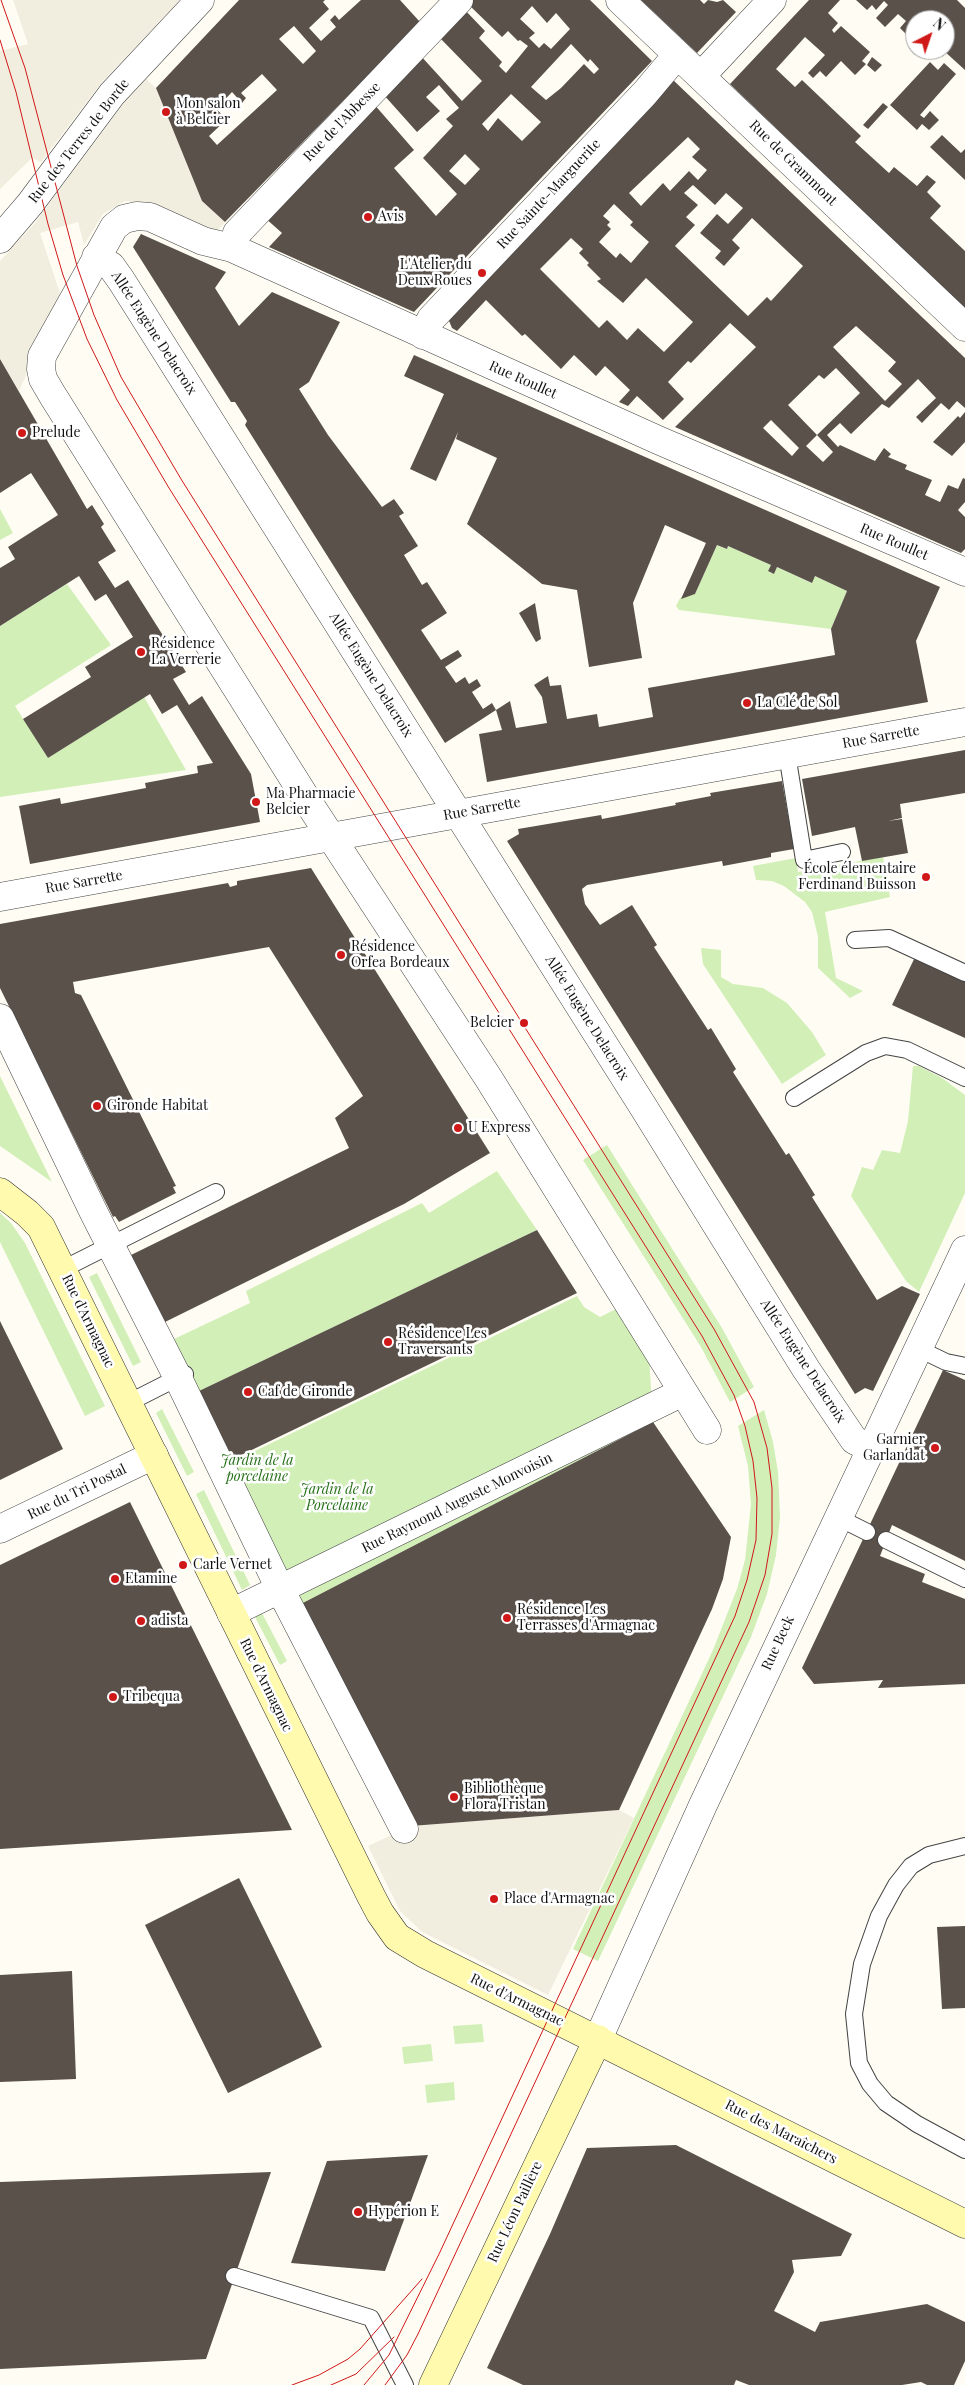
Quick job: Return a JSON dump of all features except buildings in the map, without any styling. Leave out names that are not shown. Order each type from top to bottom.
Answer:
[{"type":"main road","name":"Rue d'Armagnac","points":[[0,1192],[27,1213],[41,1227],[380,1913],[397,1937],[425,1954],[598,2039]]},
{"type":"main road","name":"Rue des Maraîchers","points":[[598,2039],[965,2224]]},
{"type":"main road","name":"Rue Léon Paillère","points":[[433,2385],[598,2039]]},
{"type":"street","name":"Rue des Terres de Borde","points":[[0,239],[30,204],[112,94],[200,0]]},
{"type":"street","name":"Rue de l'Abbesse","points":[[232,248],[237,232],[459,0]]},
{"type":"street","name":"Rue de Grammont","points":[[620,0],[965,327]]},
{"type":"street","points":[[701,76],[772,0]]},
{"type":"street","name":"Rue Sainte-Marguerite","points":[[423,335],[431,319],[678,55]]},
{"type":"street","name":"Rue Roullet","points":[[96,257],[114,227],[124,219],[137,216],[150,217],[203,241],[232,248],[658,440],[965,572]]},
{"type":"street","name":"Allée Eugène Delacroix","points":[[708,1430],[488,1079],[330,837],[43,379],[41,369],[42,356],[96,257],[112,266],[121,280],[459,814],[806,1369],[854,1440],[870,1448]]},
{"type":"street","name":"Rue Sarrette","points":[[0,897],[965,722]]},
{"type":"street","points":[[0,1018],[110,1245],[184,1375],[280,1589],[404,1829]]},
{"type":"street","name":"Rue Beck","points":[[598,2039],[684,1845],[837,1517],[965,1250]]},
{"type":"street","name":"Rue Raymond Auguste Monvoisin","points":[[231,1613],[683,1392]]},
{"type":"street","name":"Rue du Tri Postal","points":[[0,1529],[154,1455]]},
{"type":"lane","points":[[787,754],[804,860],[842,852]]},
{"type":"lane","points":[[855,940],[889,938],[965,973]]},
{"type":"lane","points":[[794,1098],[866,1053],[885,1046],[907,1050],[965,1078]]},
{"type":"lane","points":[[63,1269],[216,1192]]},
{"type":"lane","points":[[919,1348],[946,1362],[965,1366]]},
{"type":"lane","points":[[128,1403],[184,1375]]},
{"type":"lane","points":[[837,1517],[867,1532]]},
{"type":"lane","points":[[886,1540],[965,1579]]},
{"type":"lane","points":[[965,1846],[930,1855],[912,1866],[896,1885],[880,1916],[862,1964],[854,2014],[859,2063],[870,2084],[886,2104],[965,2150]]},
{"type":"lane","points":[[234,2276],[371,2318],[405,2385]]},
{"type":"green space","points":[[0,509],[13,533],[0,540]]},
{"type":"green space","points":[[717,545],[727,549],[728,546],[771,565],[768,571],[774,574],[777,567],[811,583],[815,576],[847,591],[831,629],[679,610],[676,606],[680,598],[695,594]]},
{"type":"green space","points":[[67,584],[111,645],[15,706],[48,758],[144,697],[186,770],[0,797],[0,626]]},
{"type":"green space","points":[[883,857],[890,897],[825,912],[836,978],[863,991],[850,998],[818,968],[818,937],[812,912],[805,902],[784,886],[772,881],[756,880],[753,866],[796,858],[798,872]]},
{"type":"green space","points":[[701,948],[721,950],[721,977],[733,984],[763,988],[787,1003],[812,1032],[826,1055],[782,1084],[703,964]]},
{"type":"green space","points":[[913,1066],[919,1066],[942,1078],[965,1095],[965,1193],[919,1292],[906,1281],[851,1196],[862,1167],[873,1170],[882,1150],[900,1153],[908,1121]]},
{"type":"green space","points":[[0,1076],[52,1182],[0,1146]]},
{"type":"green space","points":[[607,1145],[722,1328],[754,1387],[730,1402],[701,1347],[583,1160]]},
{"type":"green space","points":[[497,1171],[537,1230],[199,1391],[174,1339],[250,1303],[246,1291],[422,1203],[429,1213]]},
{"type":"green space","points":[[0,1213],[11,1223],[25,1243],[105,1406],[85,1416],[0,1242]]},
{"type":"green space","points":[[97,1273],[141,1362],[133,1366],[89,1277]]},
{"type":"green space","name":"Jardin de la Porcelaine","points":[[577,1296],[584,1307],[600,1317],[620,1307],[649,1355],[653,1422],[299,1605],[234,1461]]},
{"type":"green space","points":[[162,1409],[194,1472],[187,1476],[156,1413]]},
{"type":"green space","points":[[764,1410],[773,1442],[778,1472],[780,1517],[776,1555],[767,1594],[751,1637],[598,1961],[573,1949],[713,1650],[737,1589],[745,1560],[751,1504],[748,1466],[738,1426]]},
{"type":"green space","points":[[204,1490],[250,1585],[242,1590],[196,1494]]},
{"type":"green space","points":[[262,1613],[287,1661],[280,1665],[255,1617]]},
{"type":"green space","points":[[482,2024],[484,2042],[455,2044],[453,2026]]},
{"type":"green space","points":[[431,2044],[433,2061],[404,2064],[402,2047]]},
{"type":"green space","points":[[454,2082],[455,2100],[427,2103],[425,2085]]},
{"type":"shaded area","points":[[13,0],[180,0],[102,82],[41,162],[32,158],[0,189],[0,51],[28,44]]},
{"type":"shaded area","points":[[146,79],[156,88],[202,201],[225,222],[218,230],[211,232],[145,203],[125,201],[103,214],[84,245],[78,222],[40,233],[61,296],[19,391],[0,359],[0,261],[34,224],[124,103]]},
{"type":"shaded area","name":"Place d'Armagnac","points":[[619,1810],[634,1818],[548,1995],[422,1932],[400,1911],[368,1846],[411,1826]]},
{"type":"tram line","points":[[1,0],[25,68],[77,266],[94,315],[121,377],[181,479],[714,1329],[754,1402],[767,1448],[772,1488],[772,1534],[765,1575],[749,1622],[418,2334],[407,2355],[385,2385]]},
{"type":"tram line","points":[[0,40],[16,92],[48,224],[63,275],[87,339],[117,400],[169,488],[702,1336],[734,1395],[745,1426],[753,1461],[757,1498],[756,1540],[747,1580],[735,1616],[440,2252],[389,2355],[364,2385]]},
{"type":"tram line","points":[[292,2385],[319,2375],[348,2359],[360,2349],[422,2279]]},
{"type":"tram line","points":[[331,2385],[356,2374],[394,2337]]},
{"type":"place","name":"Mon salon à Belcier","points":[[166,112]]},
{"type":"place","name":"Avis","points":[[368,217]]},
{"type":"place","name":"L'Atelier du Deux Roues","points":[[482,273]]},
{"type":"place","name":"Prelude","points":[[22,433]]},
{"type":"place","name":"Résidence La Verrerie","points":[[141,652]]},
{"type":"place","name":"La Clé de Sol","points":[[747,703]]},
{"type":"place","name":"Ma Pharmacie Belcier","points":[[256,802]]},
{"type":"place","name":"École élementaire Ferdinand Buisson","points":[[926,877]]},
{"type":"place","name":"Résidence Orfea Bordeaux","points":[[341,955]]},
{"type":"place","name":"Belcier","points":[[524,1023]]},
{"type":"place","name":"Gironde Habitat","points":[[97,1106]]},
{"type":"place","name":"U Express","points":[[458,1128]]},
{"type":"place","name":"Résidence Les Traversants","points":[[388,1342]]},
{"type":"place","name":"Caf de Gironde","points":[[248,1392]]},
{"type":"place","name":"Garnier Garlandat","points":[[935,1448]]},
{"type":"place","name":"Carle Vernet","points":[[183,1565]]},
{"type":"place","name":"Etamine","points":[[115,1579]]},
{"type":"place","name":"Résidence Les Terrasses d'Armagnac","points":[[507,1618]]},
{"type":"place","name":"adista","points":[[141,1621]]},
{"type":"place","name":"Tribequa","points":[[113,1697]]},
{"type":"place","name":"Bibliothèque Flora Tristan","points":[[454,1797]]},
{"type":"place","name":"Place d'Armagnac","points":[[494,1899]]},
{"type":"place","name":"Hypérion E","points":[[358,2212]]},
{"type":"park label","name":"Jardin de la porcelaine","points":[[257,1469]]}]
